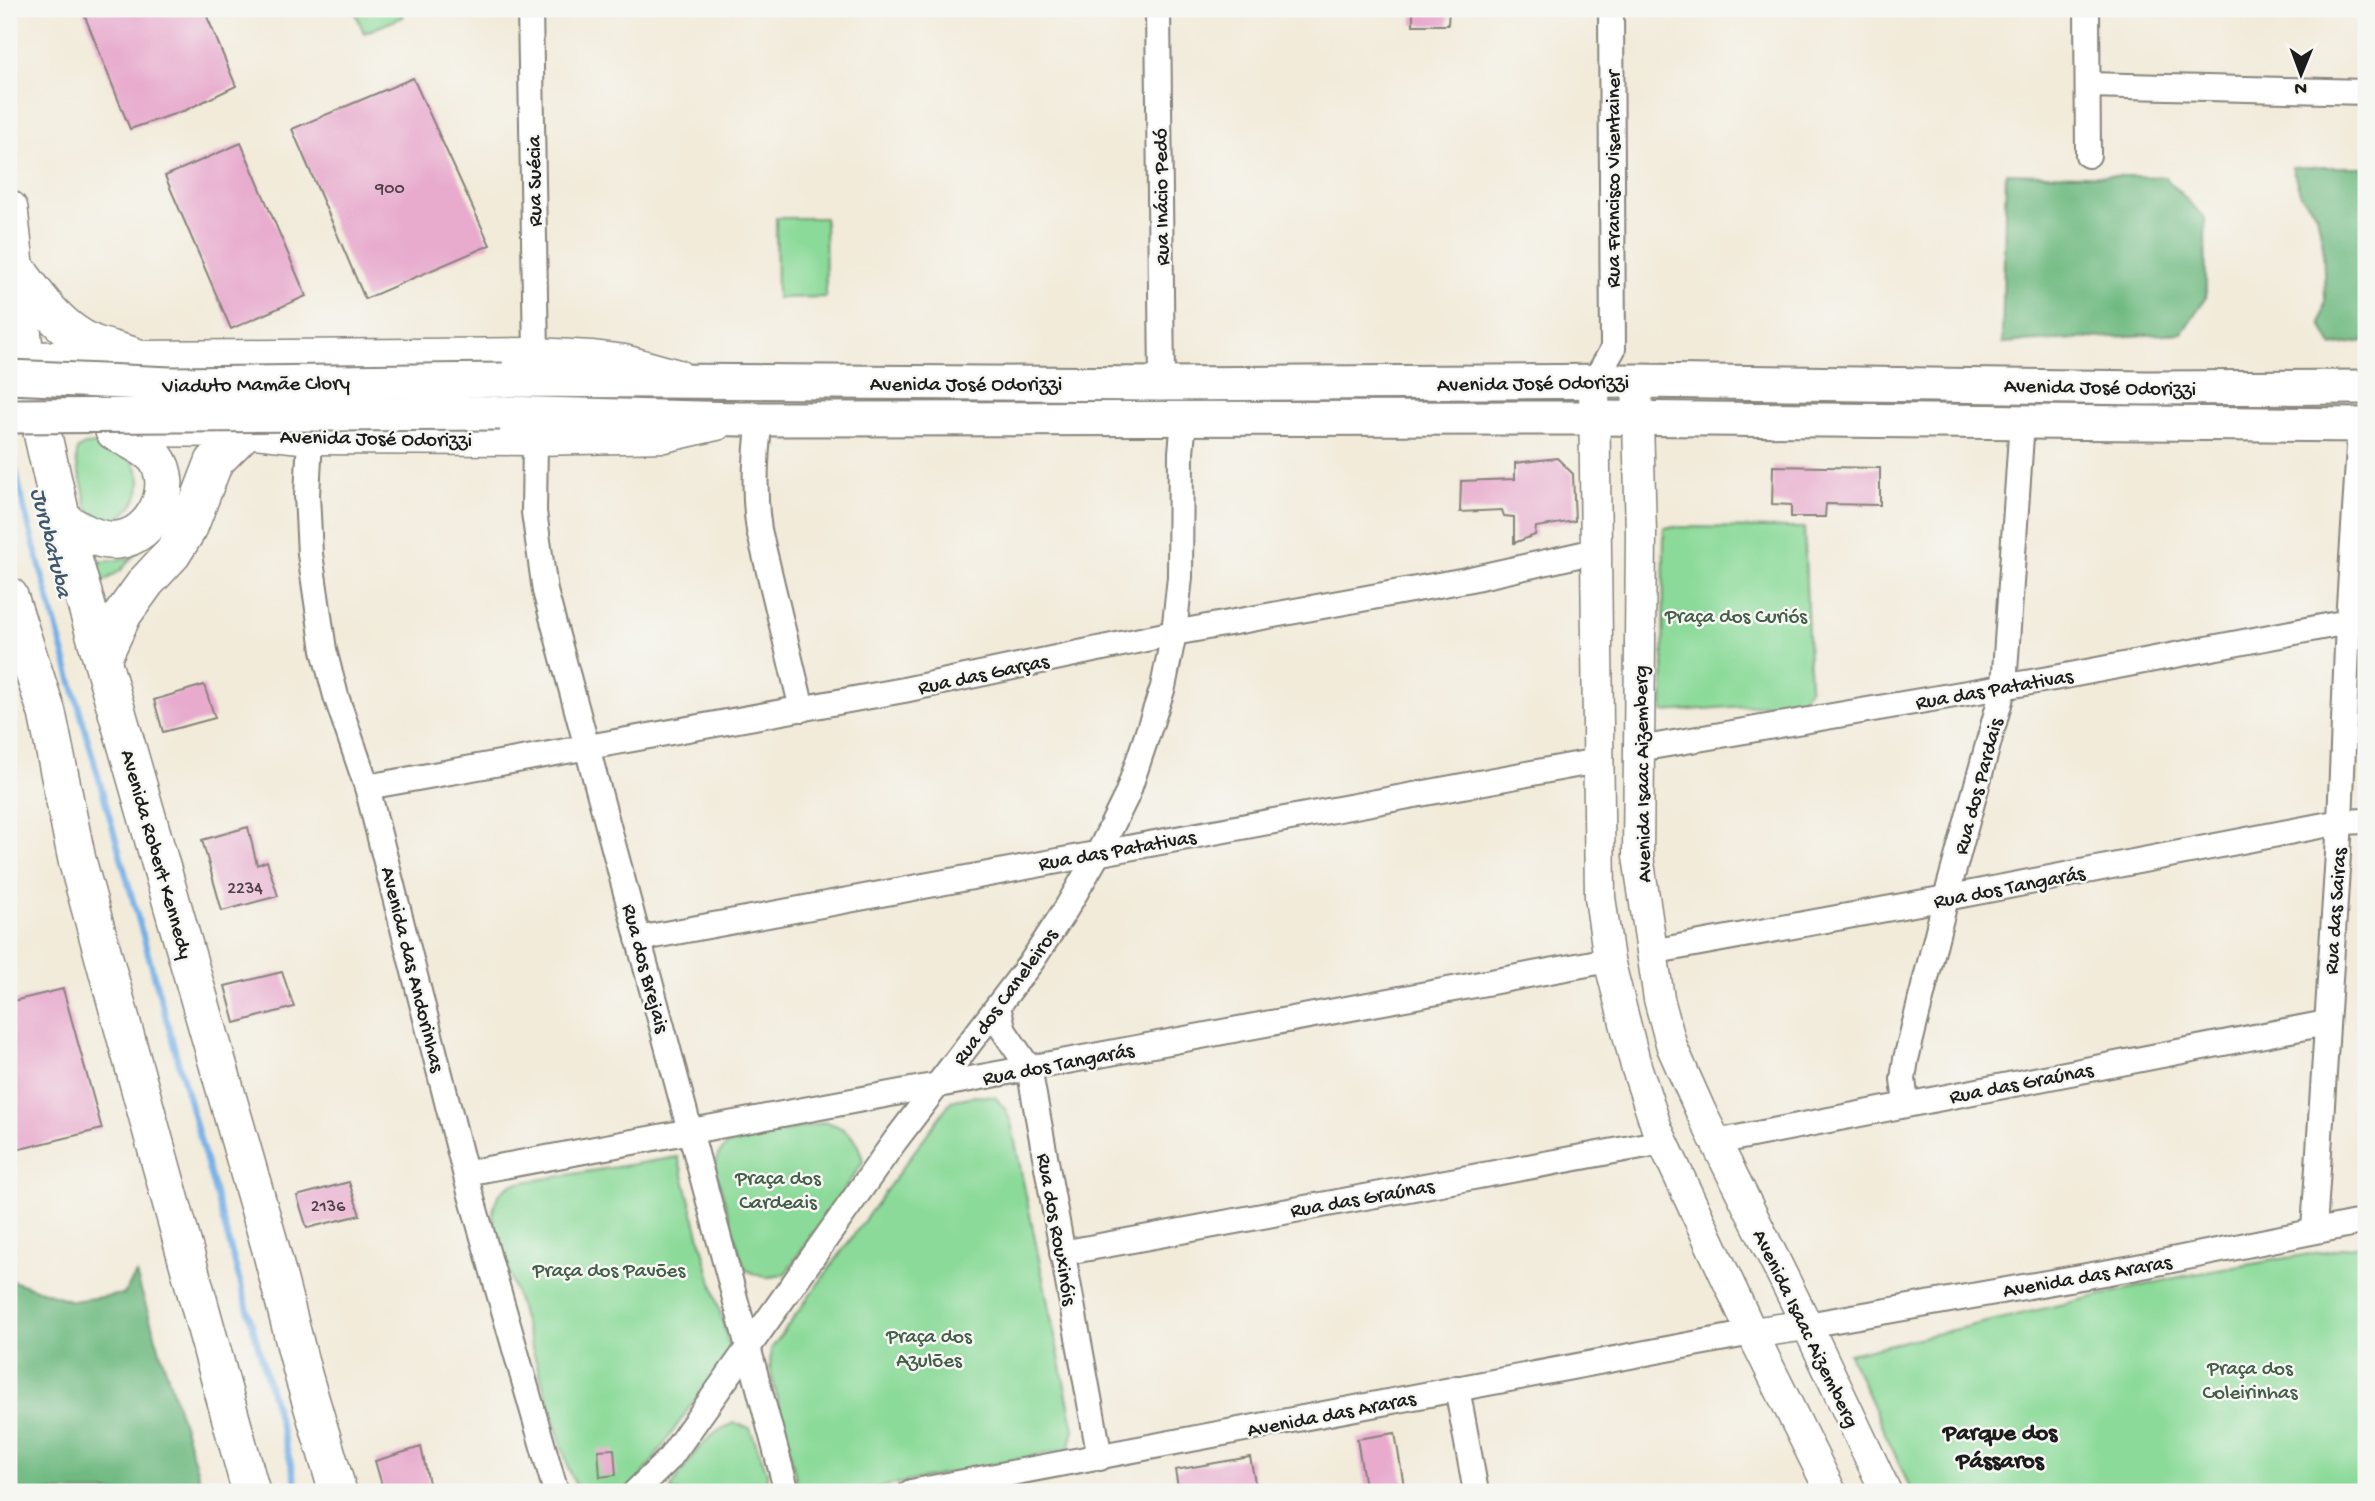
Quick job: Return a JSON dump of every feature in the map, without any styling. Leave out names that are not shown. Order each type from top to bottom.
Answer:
[{"type":"main road","name":"Avenida Robert Kennedy","points":[[9,209],[14,266],[14,364],[19,426],[62,520],[267,1233],[304,1378],[338,1492]]},
{"type":"main road","points":[[14,266],[47,309],[64,326],[92,343],[136,357]]},
{"type":"main road","name":"Viaduto Mamãe Clory","points":[[14,364],[171,384],[503,380]]},
{"type":"main road","name":"Avenida José Odorizzi","points":[[503,380],[1162,384],[1637,381],[2146,388],[2366,387]]},
{"type":"main road","name":"Avenida José Odorizzi","points":[[500,413],[751,419],[1594,418],[2362,425]]},
{"type":"main road","name":"Viaduto Mamãe Clory","points":[[19,426],[500,413]]},
{"type":"main road","points":[[62,520],[101,539],[116,540],[138,533],[158,512],[163,481],[160,464],[150,452],[114,431]]},
{"type":"main road","points":[[102,659],[123,614],[146,582],[172,554],[189,527],[214,462],[244,432]]},
{"type":"main road","points":[[9,596],[47,713],[77,860],[251,1492]]},
{"type":"street","name":"Rua Suécia","points":[[530,9],[536,353]]},
{"type":"street","name":"Rua Inácio Pedó","points":[[1158,9],[1162,384]]},
{"type":"street","name":"Rua Francisco Visentainer","points":[[1611,9],[1613,349]]},
{"type":"street","points":[[2087,9],[2088,155]]},
{"type":"street","points":[[2088,85],[2366,92]]},
{"type":"street","points":[[1594,418],[1594,382],[1613,349],[1637,381]]},
{"type":"street","name":"Avenida José Odorizzi","points":[[14,364],[136,357],[536,353],[624,360],[699,380]]},
{"type":"street","name":"Avenida Isaac Aizemberg","points":[[1637,381],[1641,534],[1638,856],[1659,999],[1672,1047],[1886,1492]]},
{"type":"street","name":"Avenida Isaac Aizemberg","points":[[1594,418],[1597,761],[1601,897],[1609,960],[1636,1066],[1662,1142],[1831,1492]]},
{"type":"street","name":"Avenida José Odorizzi","points":[[19,426],[114,431],[244,432],[310,439],[535,440],[665,437],[751,419]]},
{"type":"street","points":[[751,419],[754,501],[759,530],[802,709]]},
{"type":"street","name":"Rua dos Caneleiros","points":[[635,1492],[669,1459],[895,1141],[1032,961],[1099,852],[1127,795],[1149,734],[1163,687],[1174,633],[1180,577],[1181,452],[1184,420]]},
{"type":"street","name":"Rua dos Pardais","points":[[1906,1104],[1903,1079],[1906,1059],[1946,898],[2004,686],[2022,421]]},
{"type":"street","name":"Rua das Sairas","points":[[2314,1230],[2340,822],[2348,622],[2362,425]]},
{"type":"street","name":"Avenida das Andorinhas","points":[[310,439],[307,495],[310,554],[324,650],[336,696],[367,787],[466,1173],[556,1492]]},
{"type":"street","name":"Rua dos Brejais","points":[[535,440],[534,512],[545,591],[787,1492]]},
{"type":"street","name":"Rua das Garças","points":[[367,787],[904,690],[1174,633],[1466,580],[1596,551]]},
{"type":"street","name":"Rua das Patativas","points":[[1639,749],[2004,686],[2348,622]]},
{"type":"street","name":"Rua das Patativas","points":[[638,939],[1597,761]]},
{"type":"street","name":"Rua dos Tangarás","points":[[1651,952],[2340,822],[2366,821]]},
{"type":"street","name":"Rua dos Tangarás","points":[[466,1173],[1609,960]]},
{"type":"street","name":"Rua dos Rouxinóis","points":[[998,1007],[1004,1031],[1029,1068],[1100,1458]]},
{"type":"street","name":"Rua das Graúnas","points":[[1716,1142],[2326,1023]]},
{"type":"street","name":"Rua das Graúnas","points":[[1062,1253],[1662,1142]]},
{"type":"street","name":"Avenida das Araras","points":[[1807,1325],[2132,1268],[2314,1230],[2366,1222]]},
{"type":"street","points":[[1752,1333],[1807,1325]]},
{"type":"street","name":"Avenida das Araras","points":[[911,1492],[1752,1333]]},
{"type":"street","points":[[1457,1388],[1476,1492]]},
{"type":"street","points":[[666,1492],[669,1459]]},
{"type":"green space","points":[[354,9],[399,9],[403,17],[364,33]]},
{"type":"green space","points":[[2292,167],[2366,167],[2366,341],[2332,346],[2321,324],[2325,300],[2323,245],[2317,214],[2301,195]]},
{"type":"green space","points":[[2006,173],[2164,177],[2205,218],[2206,297],[2182,333],[2002,343]]},
{"type":"green space","points":[[776,218],[825,218],[826,297],[777,298]]},
{"type":"green space","points":[[98,444],[119,451],[135,466],[140,482],[136,498],[127,511],[114,519],[101,520],[90,512],[77,466],[78,449],[85,445]]},
{"type":"green space","name":"Praça dos Curiós","points":[[1664,527],[1804,528],[1810,688],[1800,702],[1663,712]]},
{"type":"green space","points":[[136,553],[121,570],[103,582],[99,562],[129,558]]},
{"type":"green space","name":"Praça dos Azulões","points":[[974,1096],[995,1097],[1011,1122],[1074,1430],[1069,1449],[856,1492],[805,1492],[797,1483],[770,1368],[771,1349],[951,1101]]},
{"type":"green space","name":"Praça dos Cardeais","points":[[826,1122],[851,1136],[859,1147],[863,1162],[785,1274],[764,1277],[754,1274],[744,1268],[715,1168],[718,1155],[728,1144]]},
{"type":"green space","name":"Praça dos Pavões","points":[[678,1157],[730,1349],[635,1486],[625,1492],[582,1492],[577,1488],[569,1470],[493,1219],[495,1203],[499,1194],[512,1184]]},
{"type":"green space","name":"Praça dos Coleirinhas","points":[[2366,1244],[2366,1492],[1912,1492],[1849,1354],[2184,1276]]},
{"type":"green space","points":[[136,1274],[204,1492],[9,1492],[9,1280],[72,1301],[124,1294]]},
{"type":"green space","points":[[734,1423],[750,1428],[767,1472],[767,1492],[673,1492],[671,1488],[705,1442]]},
{"type":"building","points":[[82,9],[204,9],[236,86],[186,110],[130,129]]},
{"type":"building","points":[[1413,9],[1449,9],[1448,25],[1413,25]]},
{"type":"building","points":[[413,78],[490,245],[365,299],[292,129]]},
{"type":"building","points":[[241,143],[306,296],[231,329],[165,176]]},
{"type":"building","points":[[1557,458],[1573,474],[1575,521],[1536,527],[1535,535],[1514,543],[1514,517],[1504,516],[1502,510],[1460,512],[1461,481],[1515,479],[1515,463]]},
{"type":"building","points":[[1773,466],[1880,468],[1880,505],[1826,504],[1825,517],[1791,517],[1791,505],[1772,504]]},
{"type":"building","points":[[204,685],[215,718],[163,732],[154,700]]},
{"type":"building","points":[[248,827],[257,865],[267,861],[278,896],[222,911],[202,840]]},
{"type":"building","points":[[282,972],[294,1007],[235,1023],[225,986]]},
{"type":"building","points":[[63,989],[102,1129],[16,1150],[9,1123],[9,1002]]},
{"type":"building","points":[[349,1182],[360,1215],[307,1228],[297,1196]]},
{"type":"building","points":[[1395,1433],[1405,1492],[1366,1492],[1357,1439]]},
{"type":"building","points":[[421,1447],[431,1492],[384,1492],[375,1461]]},
{"type":"building","points":[[614,1449],[616,1475],[600,1477],[598,1450]]},
{"type":"building","points":[[1250,1457],[1257,1492],[1179,1492],[1175,1470]]},
{"type":"waterway","name":"Jurubatuba","points":[[12,453],[60,640],[299,1492]]},
{"type":"district","name":"Parque dos Pássaros","points":[[2000,1445]]}]
